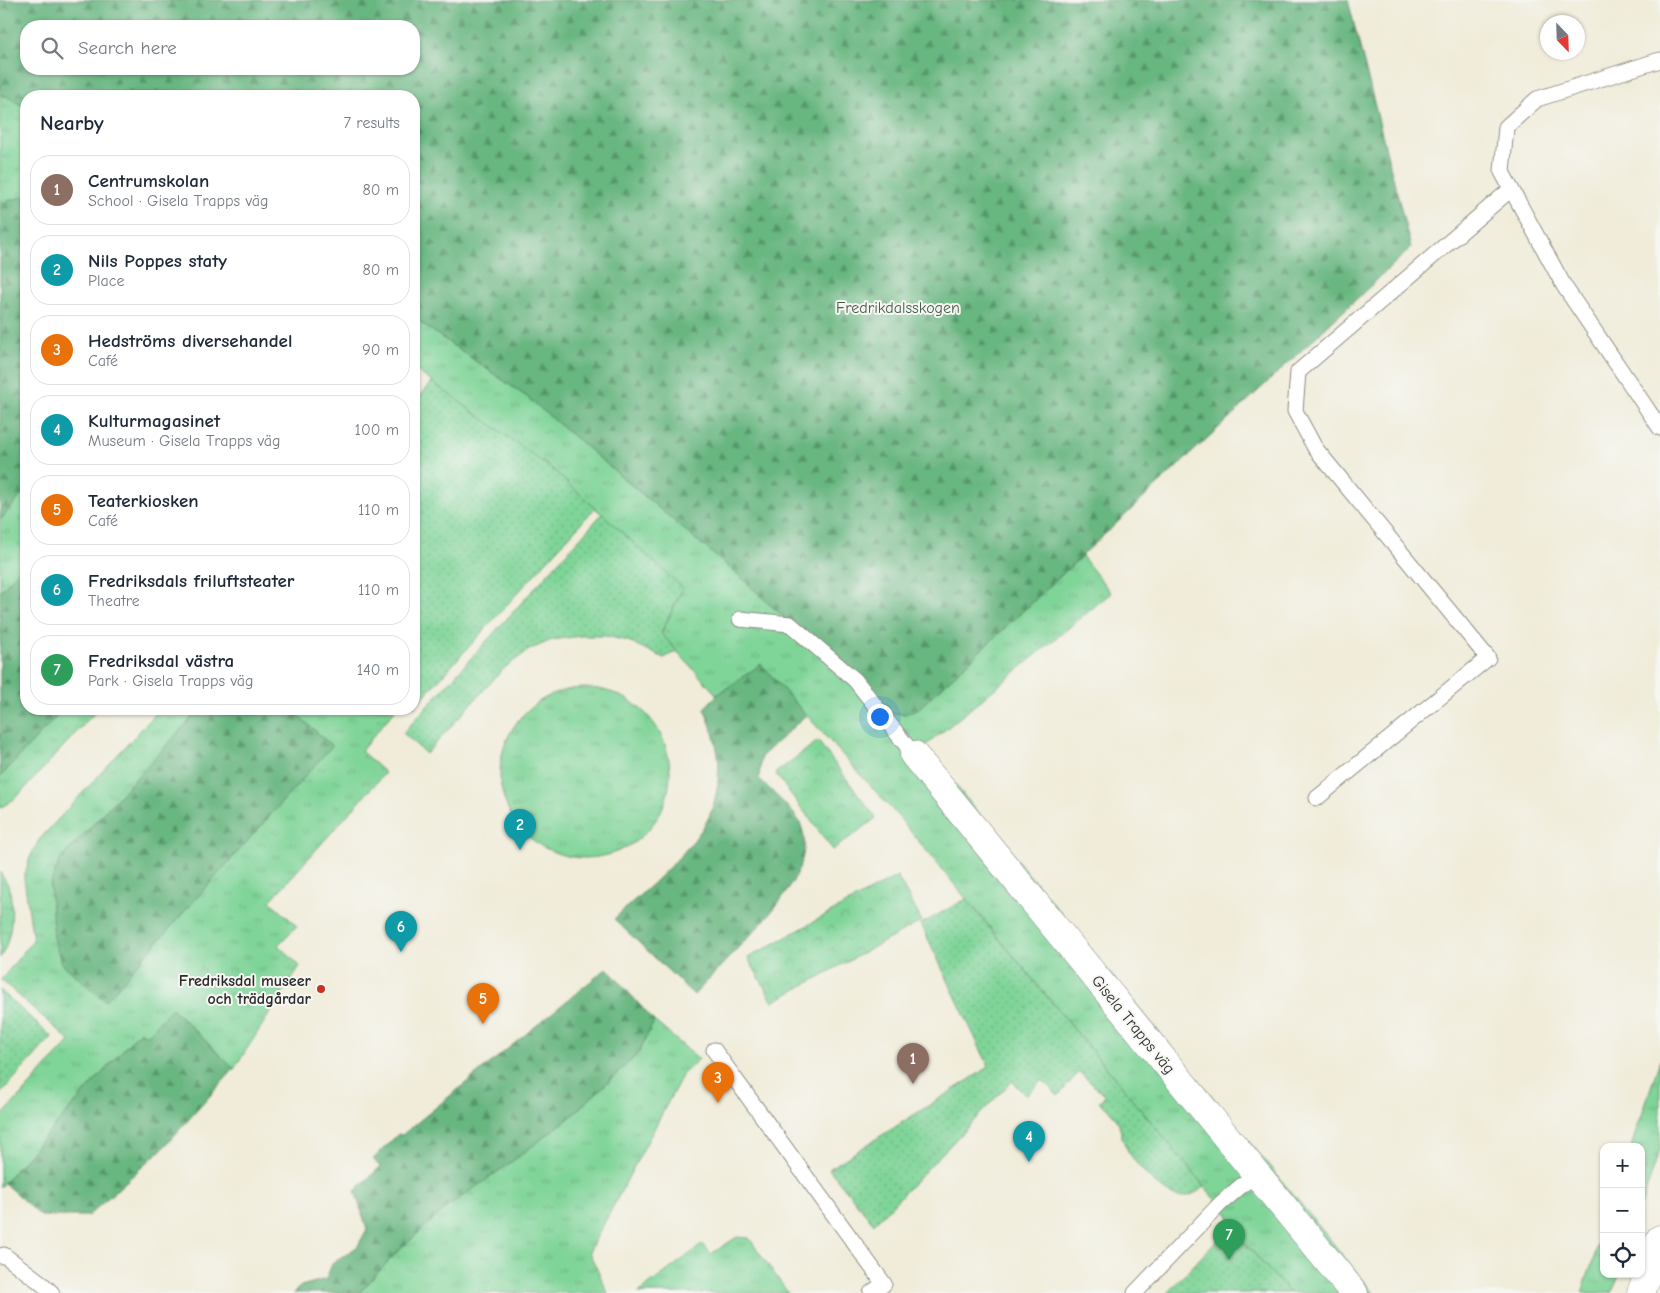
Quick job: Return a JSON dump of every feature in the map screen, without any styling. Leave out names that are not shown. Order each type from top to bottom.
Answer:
[{"type":"street","name":"Gisela Trapps väg","points":[[914,755],[1354,1293]]},
{"type":"street","points":[[1649,1289],[1660,1239]]},
{"type":"lane","points":[[1660,60],[1538,99],[1506,127],[1502,172],[1564,286],[1660,428]]},
{"type":"lane","points":[[1317,798],[1488,658],[1315,448],[1295,411],[1298,372],[1511,190]]},
{"type":"lane","points":[[740,619],[790,624],[855,680],[914,755]]},
{"type":"lane","points":[[714,1050],[888,1288],[871,1293]]},
{"type":"lane","points":[[1135,1293],[1220,1204],[1256,1174]]},
{"type":"lane","points":[[0,1256],[4,1255],[52,1293]]},
{"type":"green space","name":"Fredrikdalsskogen","points":[[0,0],[1348,0],[1411,248],[919,708],[905,714],[886,713],[743,579],[527,397],[420,322],[420,90],[20,90],[20,104],[6,96],[0,95]]},
{"type":"green space","points":[[0,95],[6,96],[20,104],[20,198],[0,203]]},
{"type":"green space","points":[[20,198],[20,497],[0,520],[0,203]]},
{"type":"green space","points":[[420,322],[527,397],[743,579],[886,713],[919,708],[1082,556],[1111,593],[924,747],[1374,1293],[1290,1293],[1230,1227],[1229,1216],[896,814],[761,665],[717,695],[661,634],[683,588],[551,468],[420,373]]},
{"type":"green space","points":[[432,382],[551,468],[595,508],[420,700],[420,397]]},
{"type":"green space","points":[[20,497],[20,569],[0,592],[0,520]]},
{"type":"green space","points":[[602,514],[683,588],[661,633],[677,651],[664,658],[628,641],[606,636],[580,636],[552,640],[529,650],[503,669],[426,754],[403,733]]},
{"type":"green space","points":[[20,569],[20,715],[57,715],[0,777],[0,592]]},
{"type":"green space","points":[[761,664],[806,715],[761,757],[759,779],[799,821],[804,838],[803,856],[797,874],[774,908],[694,995],[614,919],[668,869],[704,826],[715,799],[719,769],[716,743],[704,708],[717,695]]},
{"type":"green space","points":[[593,688],[618,694],[639,707],[651,719],[667,748],[670,773],[669,790],[664,806],[651,827],[639,839],[610,855],[577,858],[552,852],[531,839],[519,827],[503,798],[500,765],[506,740],[519,719],[531,707],[560,691]]},
{"type":"green space","points":[[57,715],[92,715],[16,798],[0,808],[0,777]]},
{"type":"green space","points":[[154,715],[194,715],[60,860],[50,885],[54,938],[332,746],[298,715],[391,715],[361,751],[385,773],[270,901],[297,926],[278,945],[300,966],[234,1069],[172,1008],[147,1036],[140,1031],[0,1187],[0,1118],[70,1041],[1,980],[33,940],[24,878],[30,857],[39,840]]},
{"type":"green space","points":[[194,715],[298,715],[332,746],[105,1001],[61,963],[54,938],[50,885],[60,860]]},
{"type":"green space","points":[[818,741],[876,818],[833,850],[775,773]]},
{"type":"green space","points":[[0,872],[8,885],[12,912],[10,932],[0,958]]},
{"type":"green space","points":[[897,876],[922,921],[773,1002],[748,958]]},
{"type":"green space","points":[[966,899],[1205,1187],[1191,1195],[1174,1196],[1149,1178],[1124,1144],[1116,1118],[1099,1102],[1105,1096],[1079,1072],[1058,1096],[1042,1080],[1026,1096],[1012,1081],[874,1224],[829,1169],[989,1067],[921,924]]},
{"type":"green space","points":[[607,968],[654,1021],[638,1054],[568,1119],[446,1208],[396,1253],[359,1293],[293,1293],[301,1286],[326,1279],[332,1264],[358,1246],[367,1229],[355,1191],[380,1167],[373,1159],[398,1134],[402,1135]]},
{"type":"green space","points":[[0,990],[52,1037],[0,1094]]},
{"type":"green space","points":[[172,1008],[234,1069],[164,1147],[88,1216],[41,1216],[4,1183],[140,1031],[147,1036]]},
{"type":"green space","points":[[654,1021],[699,1059],[683,1074],[589,1252],[608,1293],[359,1293],[396,1253],[446,1207],[507,1165],[568,1119],[638,1054]]},
{"type":"green space","points":[[1660,1060],[1660,1149],[1645,1194],[1645,1143],[1632,1143]]},
{"type":"green space","points":[[1230,1227],[1290,1293],[1167,1293]]},
{"type":"green space","points":[[737,1237],[749,1238],[788,1293],[638,1293],[703,1244],[711,1254]]},
{"type":"green space","points":[[1600,1239],[1600,1278],[1618,1278],[1612,1293],[1582,1293]]},
{"type":"place","name":"Nils Poppes staty","points":[[520,850]]},
{"type":"place","name":"Fredriksdals friluftsteater","points":[[401,952]]},
{"type":"place","name":"Fredriksdal museer och trädgårdar","points":[[321,989]]},
{"type":"place","name":"Teaterkiosken","points":[[483,1024]]},
{"type":"place","name":"Centrumskolan","points":[[913,1084]]},
{"type":"place","name":"Hedströms diversehandel","points":[[718,1103]]},
{"type":"place","name":"Kulturmagasinet","points":[[1029,1162]]},
{"type":"place","name":"Fredriksdal västra","points":[[1229,1260]]}]
